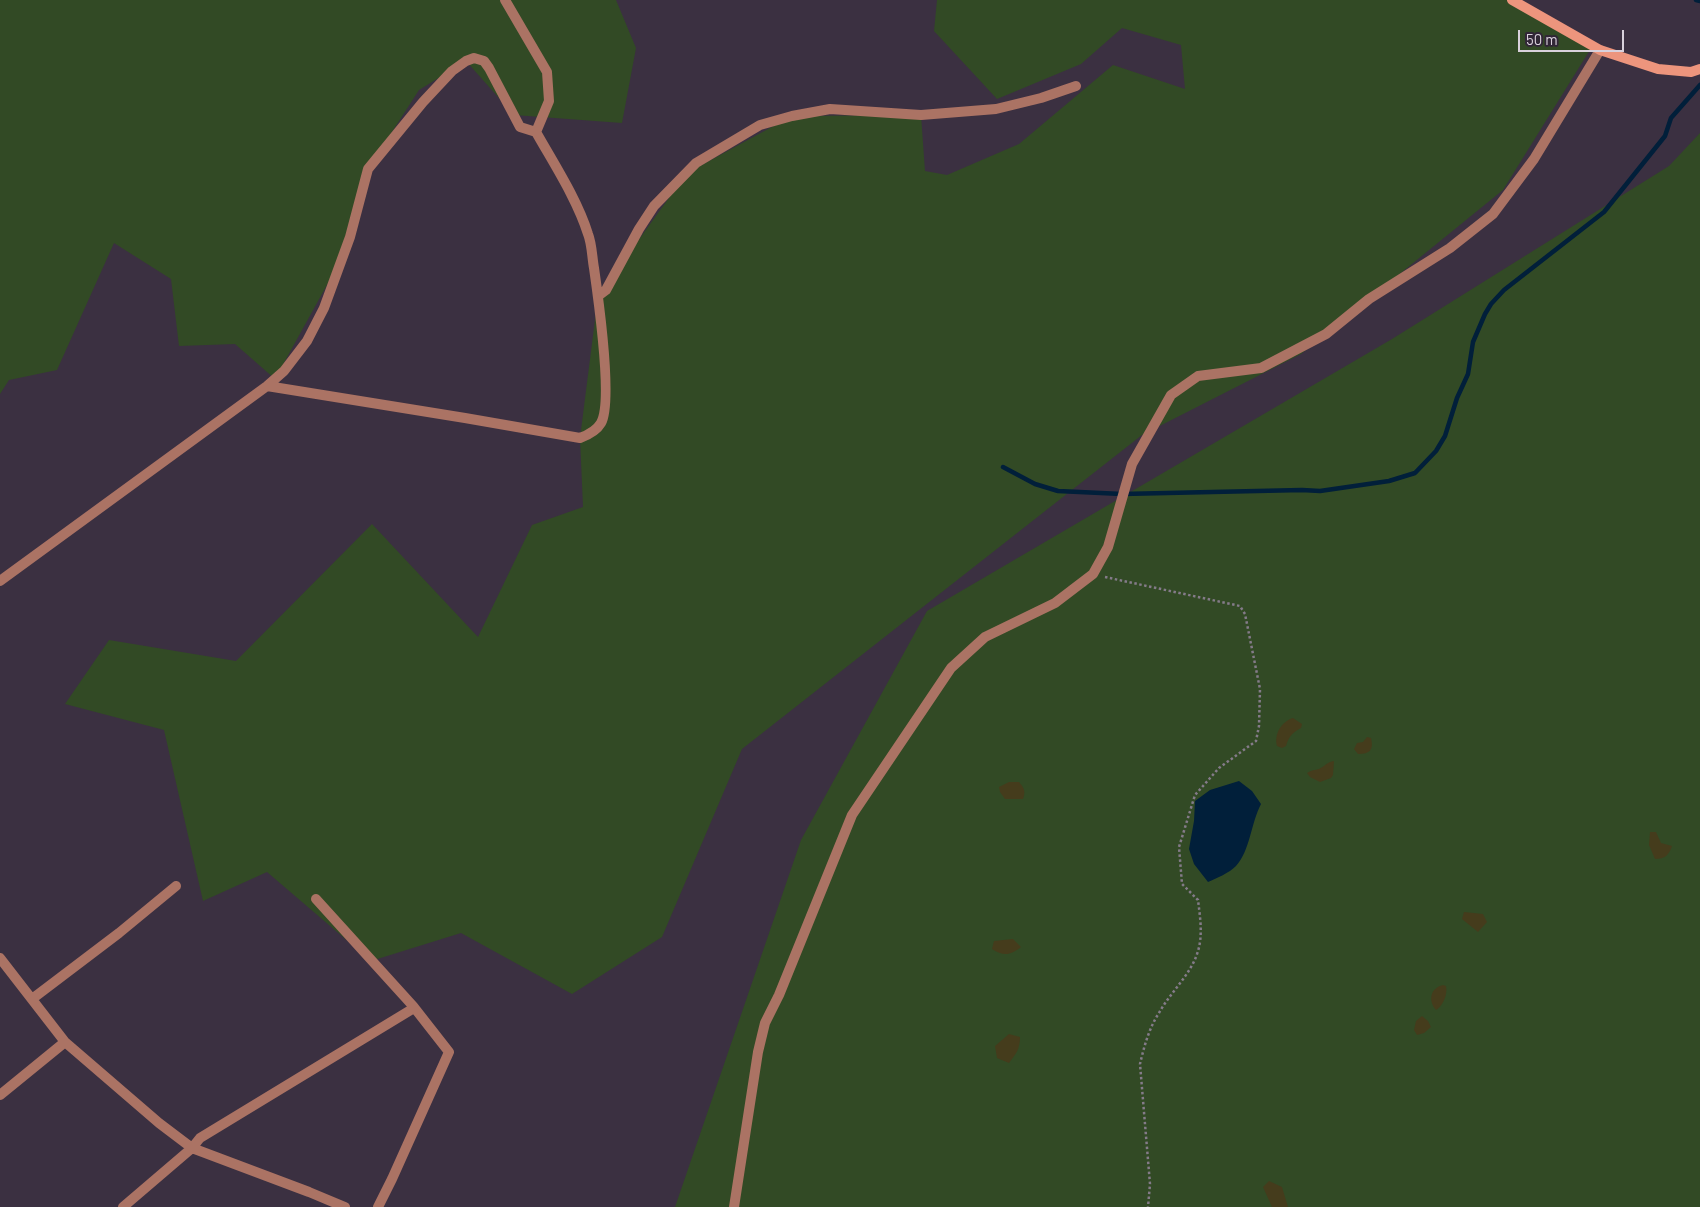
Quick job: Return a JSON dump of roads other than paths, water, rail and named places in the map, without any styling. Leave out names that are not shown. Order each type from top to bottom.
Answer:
[{"type":"main road","points":[[1512,0],[1600,50],[1658,69],[1690,72],[1700,69]]},
{"type":"street","points":[[505,0],[547,72],[549,101],[536,132]]},
{"type":"street","points":[[734,1207],[765,1023],[779,995],[852,815],[951,668],[985,637],[1055,603],[1093,574],[1108,547],[1132,464],[1171,395],[1198,376],[1261,368],[1326,334],[1369,299],[1450,248],[1493,214],[1534,159],[1600,50]]},
{"type":"street","points":[[0,581],[284,371],[307,341],[324,308],[350,237],[368,170],[423,102],[452,71],[474,58],[484,62],[490,68],[520,127],[536,132],[579,212],[589,235],[598,296],[606,377],[605,413],[601,424],[580,438],[266,386]]},
{"type":"street","points":[[598,296],[606,290],[638,229],[654,206],[696,163],[760,125],[792,116],[830,109],[922,115],[996,109],[1041,98],[1076,86]]},
{"type":"street","points":[[32,998],[119,933],[176,886]]},
{"type":"street","points":[[316,899],[414,1008],[449,1052],[378,1207]]},
{"type":"street","points":[[0,958],[65,1042],[159,1123],[192,1148],[344,1207]]},
{"type":"street","points":[[123,1207],[192,1148],[200,1138],[414,1008]]},
{"type":"street","points":[[0,1096],[65,1042]]},
{"type":"water","points":[[1239,781],[1252,791],[1261,804],[1241,860],[1230,871],[1208,882],[1194,864],[1189,849],[1195,801],[1210,790]]},
{"type":"waterway","points":[[1696,0],[1700,1]]},
{"type":"waterway","points":[[1003,467],[1035,484],[1058,491],[1122,494],[1320,491],[1389,481],[1415,473],[1436,451],[1445,436],[1457,398],[1468,374],[1473,342],[1491,304],[1504,290],[1604,212],[1665,136],[1671,118],[1700,85]]}]
